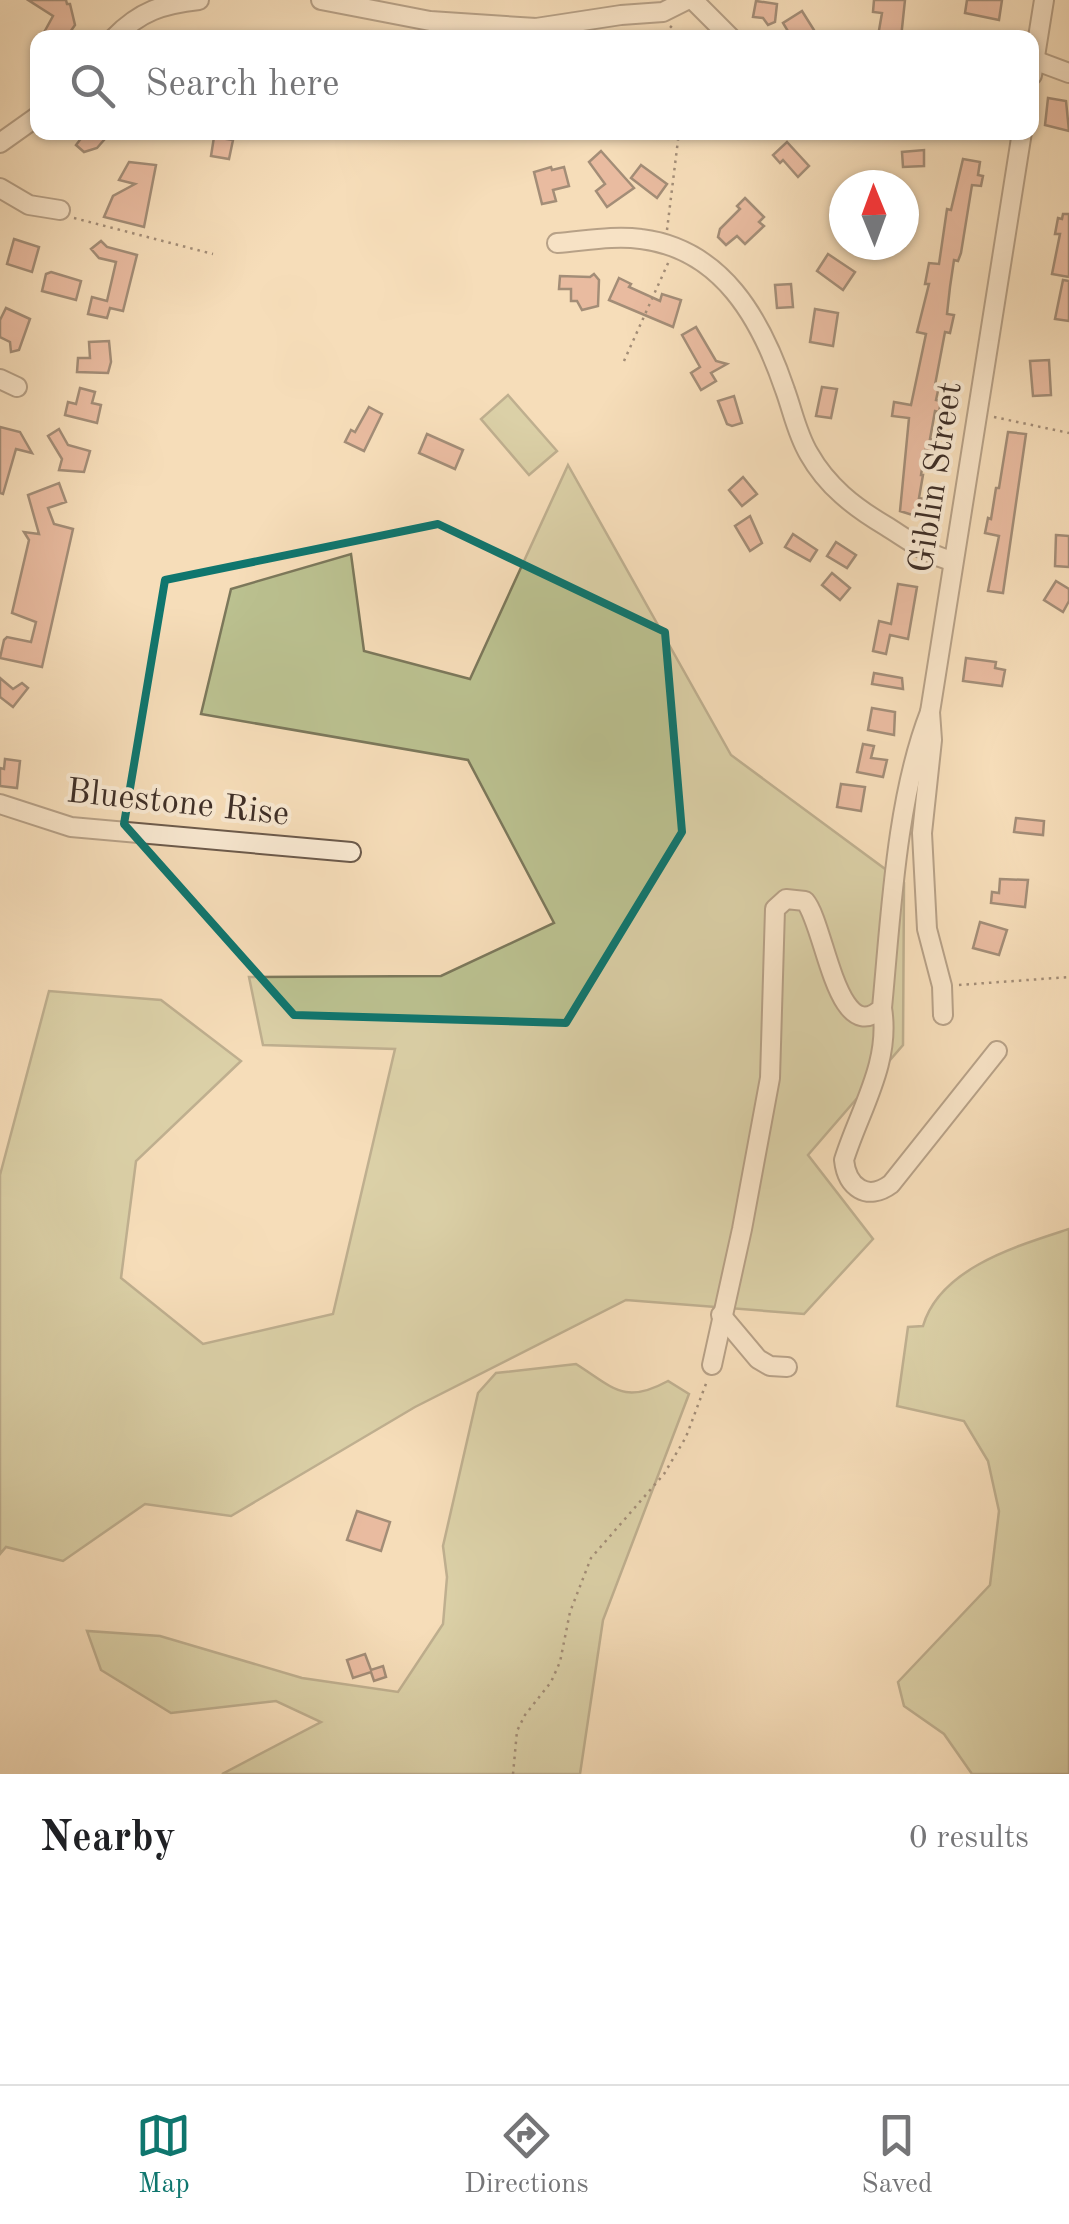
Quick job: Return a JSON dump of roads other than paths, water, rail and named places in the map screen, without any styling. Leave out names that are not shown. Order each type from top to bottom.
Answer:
[{"type":"street","points":[[122,30],[154,7],[199,0]]},
{"type":"street","points":[[321,0],[430,21],[536,28],[662,12],[690,0],[723,30]]},
{"type":"street","points":[[1039,30],[1044,0]]},
{"type":"street","points":[[1039,68],[1069,73]]},
{"type":"street","points":[[0,143],[30,122]]},
{"type":"street","name":"Giblin Street","points":[[943,1015],[942,986],[927,929],[922,832],[932,740],[930,712],[1021,140]]},
{"type":"street","points":[[0,188],[30,204],[60,210]]},
{"type":"street","points":[[557,243],[636,238],[671,245],[700,258],[748,308],[775,360],[807,452],[833,487],[876,520],[930,553],[954,561]]},
{"type":"street","points":[[930,712],[921,735],[892,894],[882,1052],[875,1081],[844,1160],[845,1172],[860,1190],[871,1193],[891,1184],[998,1050]]},
{"type":"street","name":"Bluestone Rise","points":[[0,804],[71,827],[351,852]]},
{"type":"street","points":[[712,1365],[770,1078],[774,1014],[772,920],[780,902],[796,898],[811,908],[847,1008],[864,1016],[882,1008]]},
{"type":"street","points":[[722,1316],[758,1359],[770,1366],[787,1367]]}]
